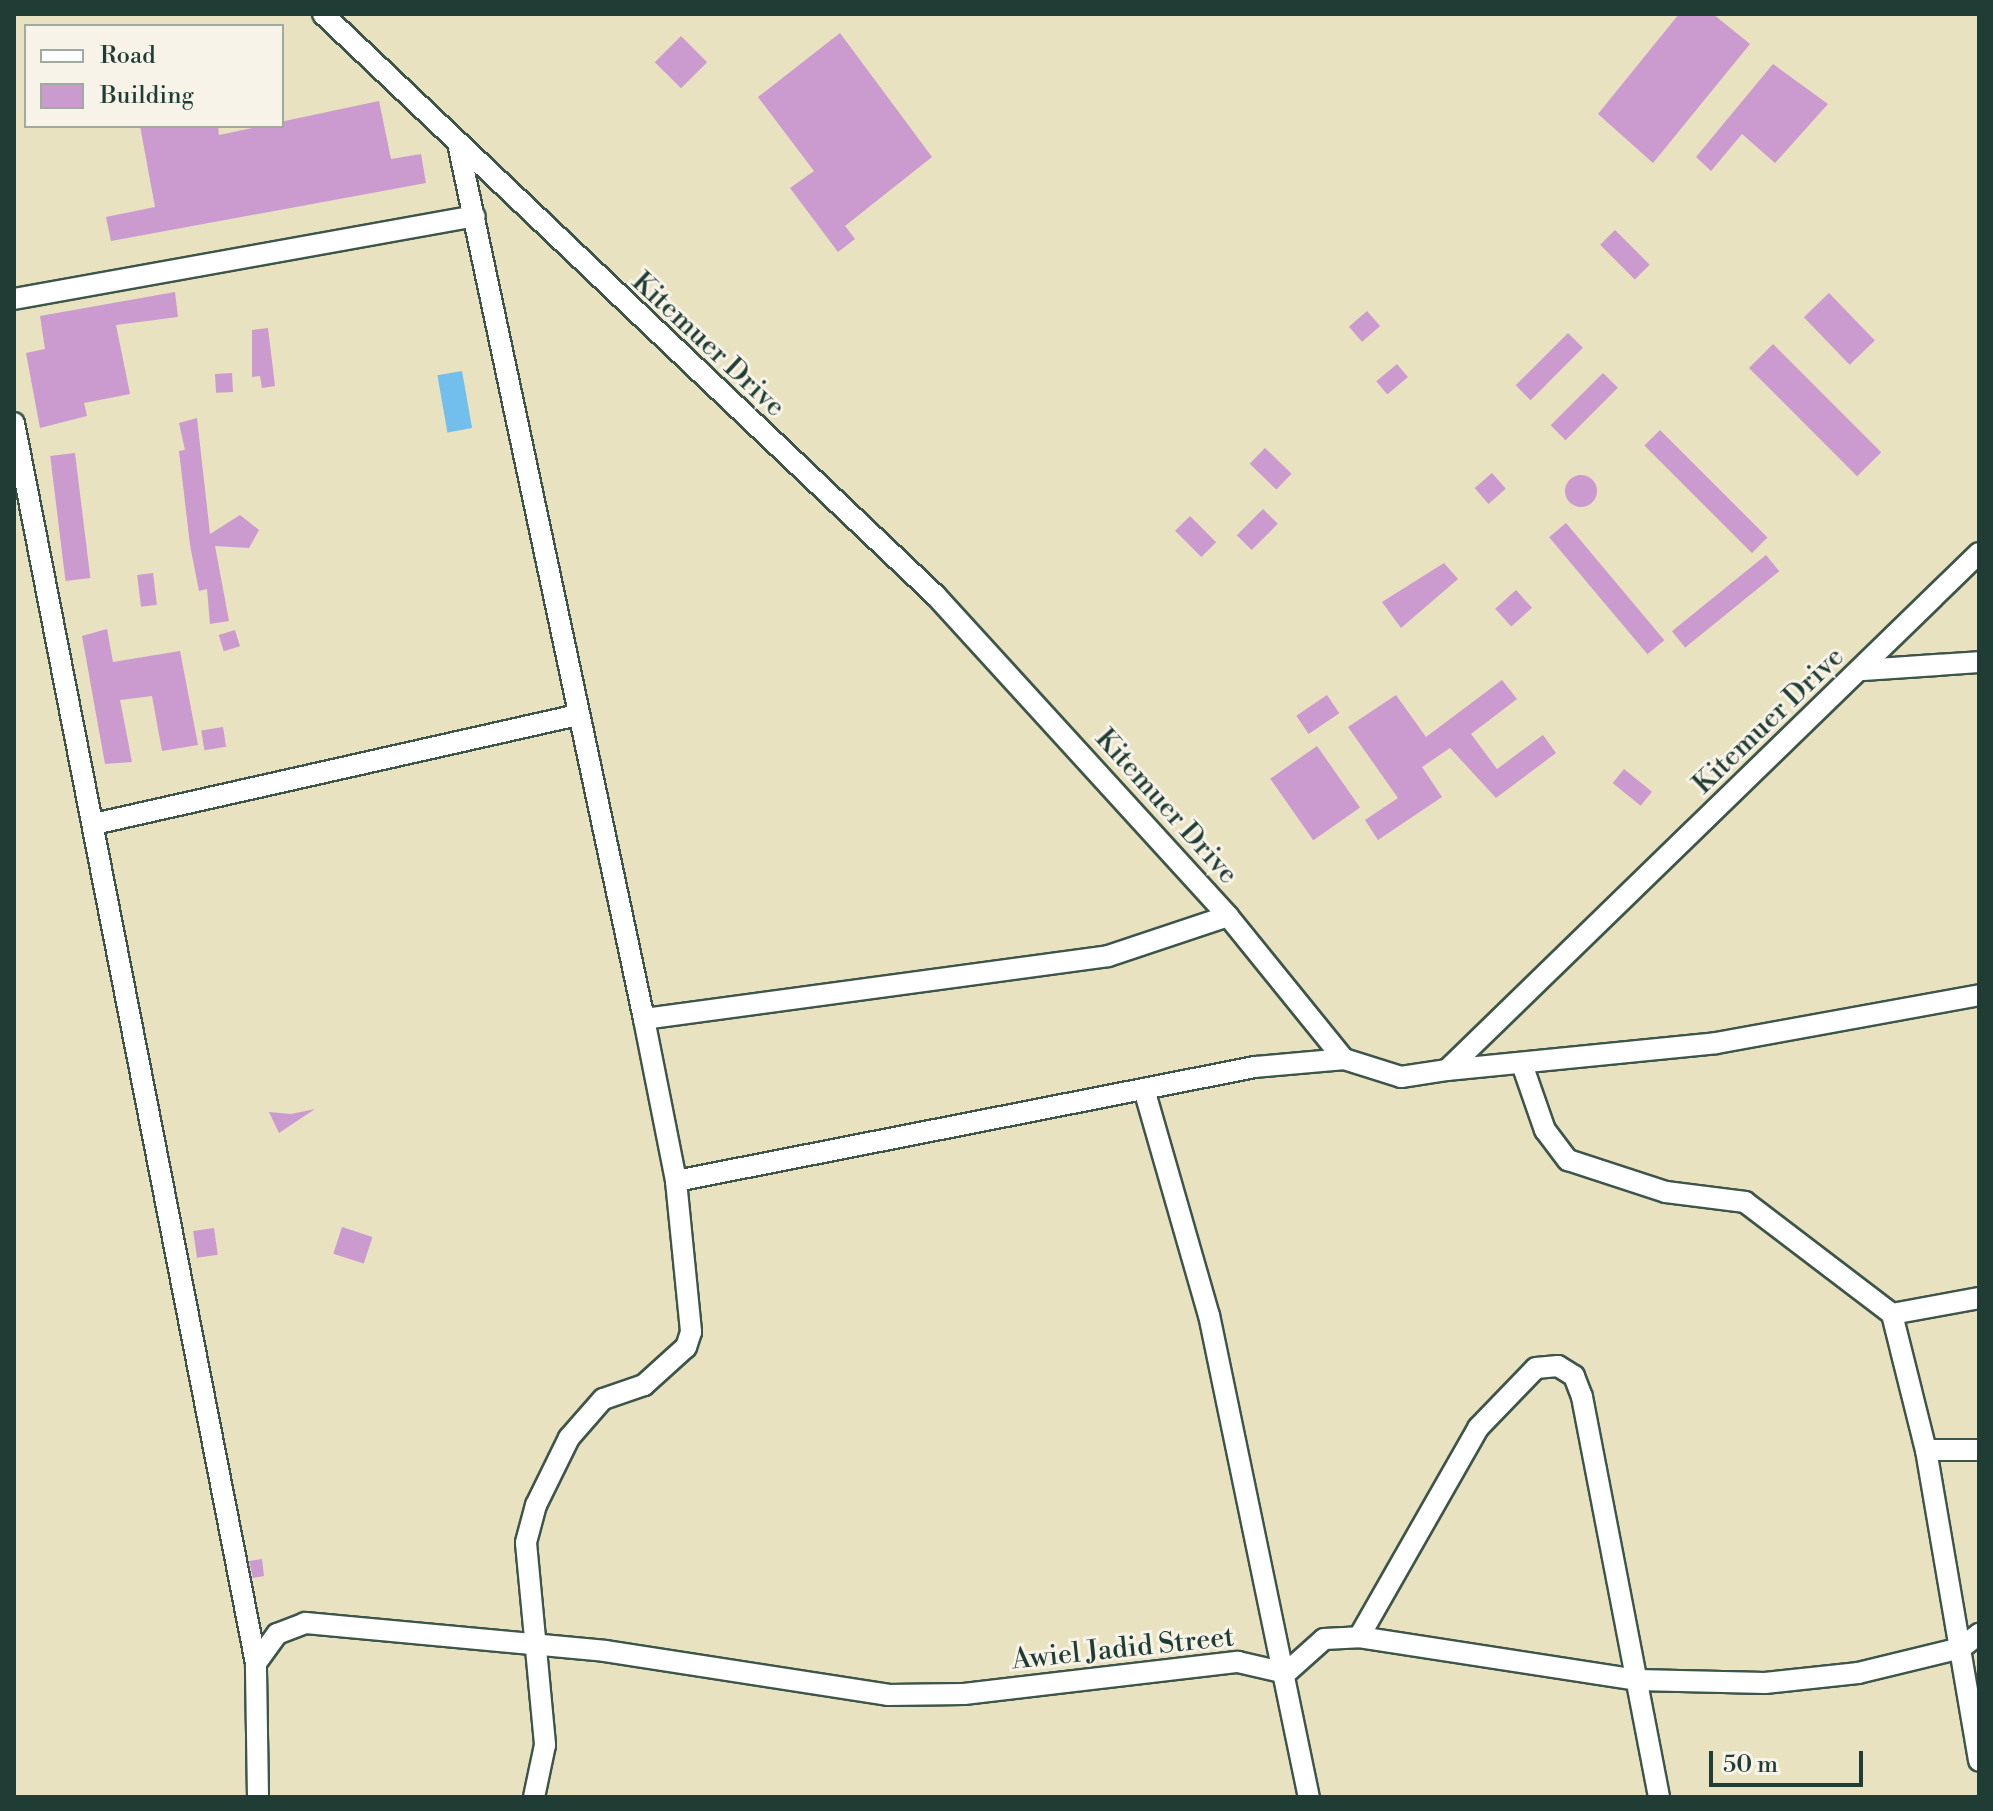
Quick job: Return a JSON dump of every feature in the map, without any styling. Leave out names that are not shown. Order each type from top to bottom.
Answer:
[{"type":"street","name":"Kitemuer Drive","points":[[323,14],[459,148],[936,596],[1228,916],[1344,1059]]},
{"type":"street","points":[[459,148],[676,1181],[689,1344],[644,1385],[603,1399],[556,1460],[526,1543],[545,1745],[534,1797]]},
{"type":"street","points":[[14,299],[475,216]]},
{"type":"street","points":[[14,423],[256,1663],[258,1797]]},
{"type":"street","name":"Kitemuer Drive","points":[[1447,1070],[1863,670],[1979,553]]},
{"type":"street","points":[[1863,670],[1979,662]]},
{"type":"street","points":[[94,824],[576,715]]},
{"type":"street","points":[[644,1019],[1108,956],[1228,916]]},
{"type":"street","points":[[676,1181],[1144,1089],[1344,1059],[1401,1077],[1447,1070],[1523,1067],[1716,1043],[1979,995]]},
{"type":"street","points":[[1523,1067],[1545,1130],[1568,1160],[1666,1192],[1745,1202],[1892,1314],[1926,1450],[1979,1761]]},
{"type":"street","points":[[1144,1089],[1209,1315],[1286,1673],[1309,1797]]},
{"type":"street","points":[[1892,1314],[1979,1298]]},
{"type":"street","points":[[1359,1637],[1478,1428],[1536,1368],[1558,1366],[1574,1376],[1582,1397],[1659,1797]]},
{"type":"street","points":[[1926,1450],[1979,1450]]},
{"type":"street","name":"Awiel Jadid Street","points":[[256,1663],[277,1634],[305,1623],[538,1648],[605,1651],[888,1695],[964,1694],[1238,1662],[1286,1673]]},
{"type":"street","points":[[1286,1673],[1324,1639],[1359,1637],[1637,1680],[1781,1681],[1858,1673],[1961,1648],[1979,1634]]},
{"type":"water","points":[[462,371],[472,428],[447,432],[437,375]]},
{"type":"building","points":[[1679,14],[1713,14],[1750,44],[1653,163],[1598,114]]},
{"type":"building","points":[[840,33],[932,157],[845,226],[855,239],[838,252],[790,188],[814,171],[758,97]]},
{"type":"building","points":[[681,36],[707,62],[681,88],[655,62]]},
{"type":"building","points":[[1773,64],[1828,104],[1775,163],[1742,134],[1711,171],[1696,157]]},
{"type":"building","points":[[379,101],[391,159],[421,154],[426,183],[111,241],[106,217],[155,207],[140,128],[218,128],[219,135],[252,128],[284,128],[284,121]]},
{"type":"building","points":[[1615,230],[1650,265],[1635,279],[1600,245]]},
{"type":"building","points":[[175,292],[178,317],[116,325],[130,394],[84,403],[87,416],[40,428],[26,353],[45,349],[40,316]]},
{"type":"building","points":[[1829,293],[1875,340],[1850,365],[1804,317]]},
{"type":"building","points":[[1367,311],[1380,326],[1362,342],[1349,327]]},
{"type":"building","points":[[268,328],[275,386],[262,388],[260,376],[252,377],[252,330]]},
{"type":"building","points":[[1568,333],[1583,348],[1531,400],[1516,385]]},
{"type":"building","points":[[1773,344],[1881,452],[1857,476],[1749,368]]},
{"type":"building","points":[[1397,364],[1408,377],[1387,394],[1376,381]]},
{"type":"building","points":[[232,373],[233,392],[216,393],[215,374]]},
{"type":"building","points":[[1603,373],[1618,388],[1566,440],[1551,425]]},
{"type":"building","points":[[197,418],[210,534],[240,515],[259,530],[249,548],[215,546],[229,621],[210,624],[207,589],[199,591],[190,545],[179,451],[185,450],[179,423]]},
{"type":"building","points":[[1660,430],[1767,537],[1752,553],[1644,446]]},
{"type":"building","points":[[1265,448],[1292,474],[1276,490],[1250,464]]},
{"type":"building","points":[[75,453],[90,578],[66,581],[50,456]]},
{"type":"building","points":[[1492,473],[1506,489],[1488,504],[1475,488]]},
{"type":"building","points":[[1581,475],[1592,480],[1597,491],[1592,502],[1581,507],[1570,502],[1565,491],[1570,480]]},
{"type":"building","points":[[1263,509],[1278,524],[1252,550],[1237,535]]},
{"type":"building","points":[[1190,516],[1216,542],[1201,557],[1175,531]]},
{"type":"building","points":[[1566,523],[1664,640],[1647,654],[1549,537]]},
{"type":"building","points":[[1766,555],[1779,571],[1685,647],[1672,631]]},
{"type":"building","points":[[1444,563],[1458,579],[1401,628],[1382,602]]},
{"type":"building","points":[[153,573],[157,605],[141,607],[137,575]]},
{"type":"building","points":[[1516,590],[1532,608],[1511,627],[1495,609]]},
{"type":"building","points":[[107,629],[113,662],[180,651],[198,745],[162,751],[152,696],[120,700],[132,762],[105,764],[82,636]]},
{"type":"building","points":[[235,630],[240,646],[224,651],[219,635]]},
{"type":"building","points":[[1502,680],[1517,699],[1471,734],[1497,769],[1543,735],[1556,753],[1496,798],[1450,748],[1422,767],[1442,797],[1378,840],[1365,820],[1398,798],[1348,727],[1396,695],[1426,737]]},
{"type":"building","points":[[1327,695],[1339,713],[1309,734],[1296,716]]},
{"type":"building","points":[[223,727],[226,747],[204,750],[201,730]]},
{"type":"building","points":[[1317,746],[1360,807],[1313,840],[1270,779]]},
{"type":"building","points":[[1624,769],[1652,792],[1641,806],[1613,783]]},
{"type":"building","points":[[315,1109],[279,1133],[269,1112],[291,1114]]},
{"type":"building","points":[[342,1227],[372,1237],[364,1264],[333,1254]]},
{"type":"building","points":[[214,1228],[218,1255],[197,1258],[193,1231]]},
{"type":"building","points":[[262,1559],[264,1576],[253,1578],[249,1561]]}]
